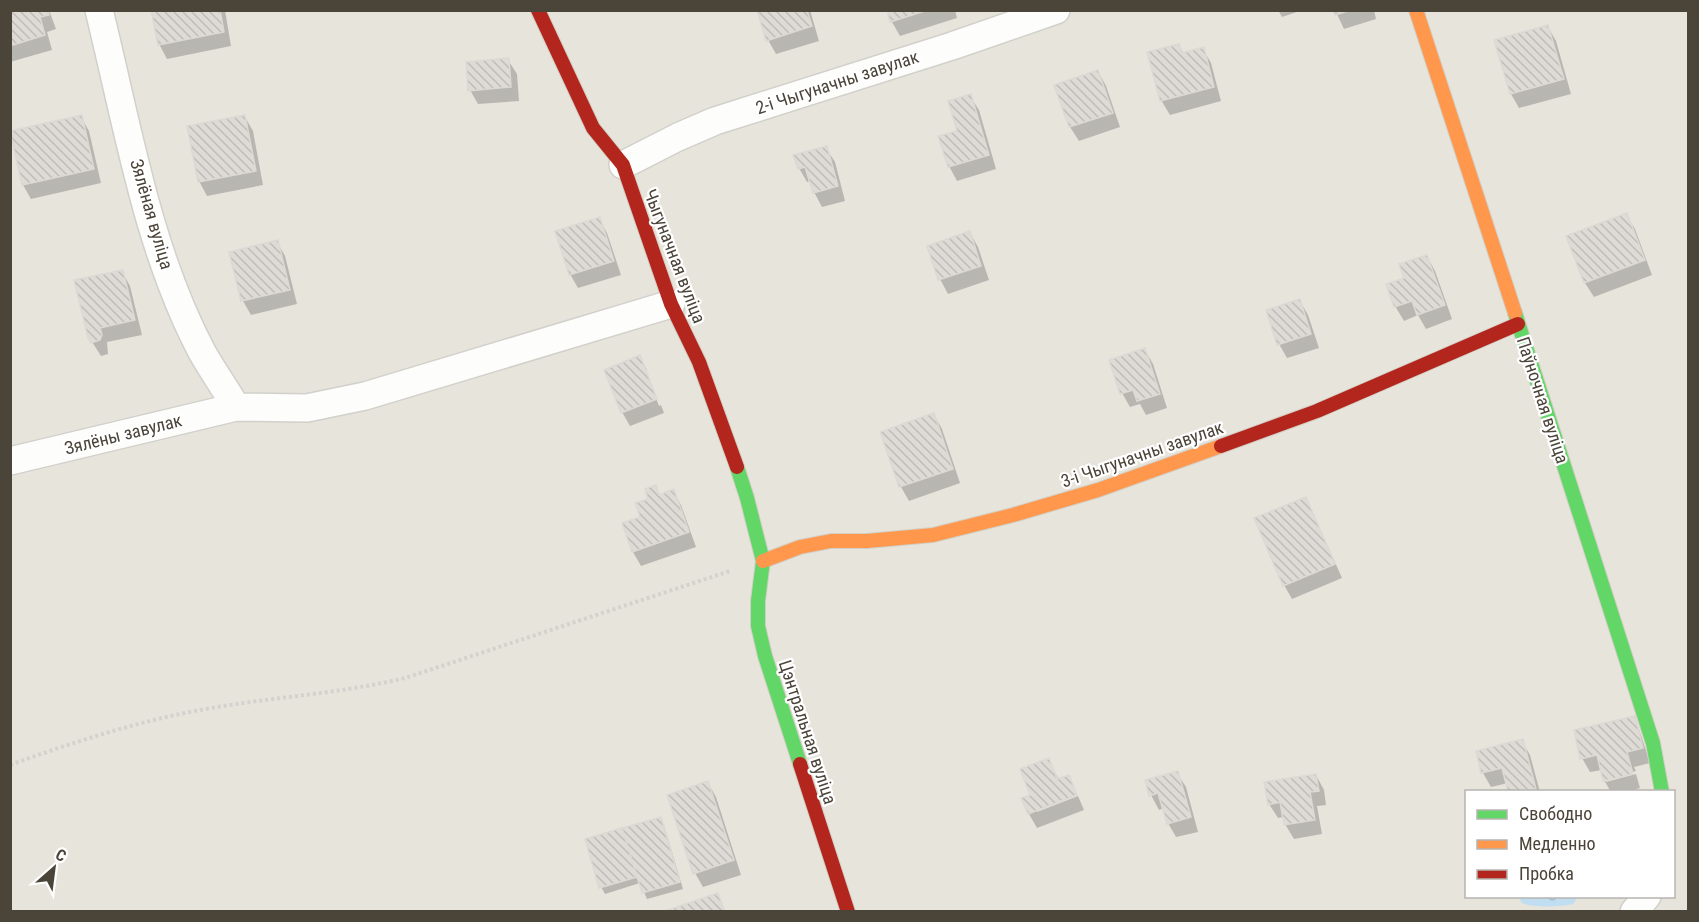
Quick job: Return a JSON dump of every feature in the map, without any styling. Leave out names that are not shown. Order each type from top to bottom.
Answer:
[{"type":"street","name":"Зялёная вуліца","points":[[99,10],[157,240],[179,300],[202,351],[236,406]]},
{"type":"street","name":"Чыгуначная вуліца","points":[[538,10],[593,128],[623,165],[671,304],[699,362],[725,432],[747,498],[763,561]]},
{"type":"street","name":"2-і Чыгуначны завулак","points":[[623,165],[715,121],[952,46],[1056,10]]},
{"type":"street","name":"Паўночная вуліца","points":[[1416,10],[1487,222],[1653,742],[1662,790]]},
{"type":"street","name":"Зялёны завулак","points":[[10,461],[236,406],[308,408],[365,396],[671,304]]},
{"type":"street","name":"3-і Чыгуначны завулак","points":[[763,561],[801,547],[831,541],[867,541],[933,535],[1098,490],[1317,411],[1518,324]]},
{"type":"street","name":"Цэнтральная вуліца","points":[[763,561],[758,602],[758,626],[765,656],[848,912]]},
{"type":"street","points":[[1634,912],[1646,898]]},
{"type":"path","points":[[10,765],[140,723],[228,705],[367,688],[405,678],[763,561]]},
{"type":"shaded area","points":[[10,11],[1688,11],[1688,911],[11,911]]},
{"type":"water","points":[[1519,898],[1577,898],[1573,904],[1561,906],[1533,906],[1522,903]]},
{"type":"building","points":[[48,10],[49,15],[40,17],[45,35],[10,46],[10,11]]},
{"type":"building","points":[[151,10],[220,10],[224,32],[158,45]]},
{"type":"building","points":[[757,10],[807,10],[812,26],[766,41]]},
{"type":"building","points":[[887,10],[928,10],[890,22]]},
{"type":"building","points":[[1333,10],[1351,10],[1335,15]]},
{"type":"building","points":[[1548,25],[1564,79],[1510,94],[1494,40]]},
{"type":"building","points":[[1179,44],[1182,53],[1204,47],[1214,87],[1160,101],[1147,52]]},
{"type":"building","points":[[509,58],[511,87],[468,91],[466,62]]},
{"type":"building","points":[[1098,70],[1113,113],[1069,127],[1054,85]]},
{"type":"building","points":[[971,94],[989,155],[948,167],[938,136],[957,131],[948,101]]},
{"type":"building","points":[[82,115],[94,169],[22,185],[10,131]]},
{"type":"building","points":[[245,115],[256,171],[198,182],[187,126]]},
{"type":"building","points":[[827,146],[838,186],[813,193],[805,167],[798,169],[793,155]]},
{"type":"building","points":[[1627,213],[1645,260],[1584,283],[1566,236]]},
{"type":"building","points":[[600,217],[614,261],[569,275],[555,231]]},
{"type":"building","points":[[970,231],[981,266],[938,280],[927,246]]},
{"type":"building","points":[[278,240],[290,290],[241,301],[229,252]]},
{"type":"building","points":[[1427,255],[1445,305],[1417,315],[1412,301],[1394,307],[1386,284],[1404,278],[1399,264]]},
{"type":"building","points":[[123,270],[135,320],[100,328],[102,335],[100,340],[91,343],[74,280]]},
{"type":"building","points":[[1300,299],[1311,334],[1277,345],[1266,310]]},
{"type":"building","points":[[1145,348],[1160,394],[1137,401],[1133,390],[1120,394],[1109,360]]},
{"type":"building","points":[[640,355],[657,399],[621,413],[604,370]]},
{"type":"building","points":[[934,413],[953,469],[899,487],[880,432]]},
{"type":"building","points":[[656,485],[659,495],[674,489],[689,532],[632,552],[622,523],[640,517],[635,503],[648,499],[645,489]]},
{"type":"building","points":[[1306,497],[1335,564],[1283,586],[1254,518]]},
{"type":"building","points":[[1635,716],[1643,748],[1627,752],[1633,774],[1603,781],[1597,755],[1580,759],[1574,730]]},
{"type":"building","points":[[1523,739],[1536,789],[1508,790],[1502,768],[1481,773],[1476,751]]},
{"type":"building","points":[[1049,758],[1057,779],[1069,775],[1077,795],[1028,814],[1021,798],[1030,795],[1020,769]]},
{"type":"building","points":[[1178,771],[1191,817],[1167,824],[1158,793],[1149,796],[1145,780]]},
{"type":"building","points":[[1316,774],[1319,791],[1310,792],[1315,820],[1284,825],[1280,802],[1268,805],[1264,782]]},
{"type":"building","points":[[708,781],[734,860],[693,874],[667,795]]},
{"type":"building","points":[[661,817],[680,882],[642,893],[622,828]]},
{"type":"building","points":[[622,828],[637,877],[599,888],[585,839]]},
{"type":"building","points":[[718,893],[725,912],[662,912]]},
{"type":"traffic: fast","points":[[1515,313],[1653,743],[1662,790]]},
{"type":"traffic: fast","points":[[737,467],[763,561],[758,601],[758,626],[765,656],[800,764]]},
{"type":"traffic: slow","points":[[1416,10],[1515,313]]},
{"type":"traffic: slow","points":[[763,561],[800,547],[831,541],[867,541],[933,535],[1013,515],[1098,490],[1221,446]]},
{"type":"traffic: jam","points":[[538,10],[593,128],[623,165],[671,304],[699,362],[737,467]]},
{"type":"traffic: jam","points":[[1221,446],[1317,411],[1518,324]]},
{"type":"traffic: jam","points":[[800,764],[848,912]]}]
